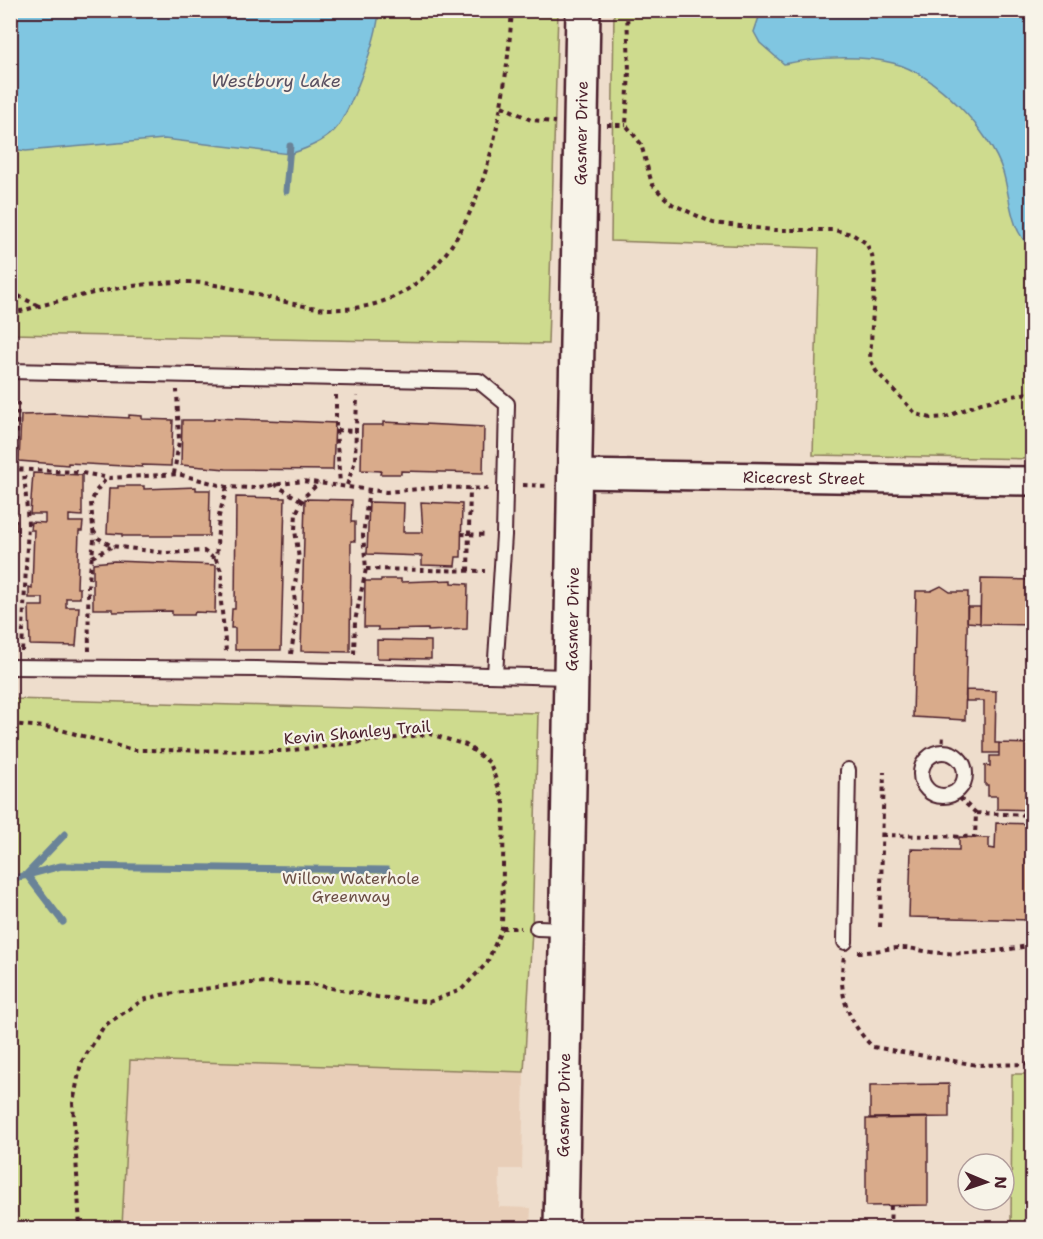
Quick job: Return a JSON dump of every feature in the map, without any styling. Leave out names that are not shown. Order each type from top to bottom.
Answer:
[{"type":"street","name":"Gasmer Drive","points":[[561,1228],[552,929],[569,677],[567,480],[583,10]]},
{"type":"street","name":"Ricecrest Street","points":[[567,480],[1032,481]]},
{"type":"lane","points":[[10,371],[336,376],[479,381],[507,404],[504,535],[495,674]]},
{"type":"lane","points":[[16,667],[225,668],[569,677]]},
{"type":"lane","points":[[942,751],[958,757],[966,770],[963,785],[954,793],[937,795],[930,792],[922,780],[921,772],[926,760],[942,751]]},
{"type":"lane","points":[[847,948],[848,770]]},
{"type":"path","points":[[10,309],[21,311],[90,293],[178,282],[240,290],[329,309],[372,305],[411,287],[442,261],[466,220],[491,155],[502,106],[512,10]]},
{"type":"path","points":[[627,10],[626,125],[641,144],[652,184],[662,195],[672,204],[712,223],[774,230],[834,230],[852,234],[866,243],[872,255],[875,277],[870,358],[876,371],[916,414],[946,417],[981,403],[1032,392]]},
{"type":"path","points":[[502,106],[531,120],[559,122]]},
{"type":"path","points":[[10,292],[40,306]]},
{"type":"path","points":[[174,474],[179,441],[177,375]]},
{"type":"path","points":[[336,376],[336,430],[340,484]]},
{"type":"path","points":[[347,485],[355,461],[357,378]]},
{"type":"path","points":[[18,400],[16,452],[11,469],[24,472],[76,471],[108,478],[174,474],[210,480],[227,487],[251,488],[273,484],[320,482],[386,492],[441,487],[491,489]]},
{"type":"path","points":[[336,430],[356,431]]},
{"type":"path","points":[[16,667],[22,619],[28,524],[24,472]]},
{"type":"path","points":[[89,668],[88,587],[93,530],[91,503],[96,491],[108,478]]},
{"type":"path","points":[[523,485],[567,480]]},
{"type":"path","points":[[291,670],[296,621],[294,590],[299,559],[295,530],[296,513],[302,501],[320,482]]},
{"type":"path","points":[[273,484],[302,501]]},
{"type":"path","points":[[216,560],[219,516],[227,487]]},
{"type":"path","points":[[353,672],[355,621],[366,569],[363,535],[369,489]]},
{"type":"path","points":[[468,571],[470,489]]},
{"type":"path","points":[[93,530],[98,538],[112,546],[157,552],[204,551],[216,560],[222,573],[225,668]]},
{"type":"path","points":[[461,534],[490,535]]},
{"type":"path","points":[[91,558],[112,546]]},
{"type":"path","points":[[366,569],[489,571]]},
{"type":"path","name":"Kevin Shanley Trail","points":[[10,723],[54,728],[133,750],[285,751],[430,734],[465,745],[490,763],[504,803],[502,928],[487,963],[461,990],[429,1002],[376,997],[311,984],[246,983],[161,995],[143,1000],[104,1026],[81,1063],[73,1103],[80,1228]]},
{"type":"path","points":[[942,751],[943,735]]},
{"type":"path","points":[[880,927],[884,771]]},
{"type":"path","points":[[954,793],[976,813],[1032,815]]},
{"type":"path","points":[[882,835],[975,837],[976,813]]},
{"type":"path","points":[[1032,945],[977,951],[932,952],[914,948],[888,947],[869,953],[847,948],[843,992],[849,1019],[873,1047],[977,1065],[1032,1064]]},
{"type":"path","points":[[890,1228],[891,1205]]},
{"type":"shaded area","points":[[129,1060],[524,1072],[522,1169],[500,1169],[499,1207],[531,1208],[530,1228],[123,1228]]},
{"type":"green space","points":[[11,11],[558,11],[548,344],[11,334]]},
{"type":"green space","points":[[614,11],[1032,11],[1032,459],[813,455],[819,248],[611,241]]},
{"type":"green space","name":"Willow Waterhole Greenway","points":[[11,699],[538,713],[532,930],[524,1072],[130,1060],[122,1228],[11,1228]]},
{"type":"green space","points":[[1012,1074],[1032,1074],[1032,1228],[1011,1228],[1011,1212],[1016,1212],[1016,1152],[1011,1152]]},
{"type":"water","name":"Westbury Lake","points":[[11,10],[379,11],[364,70],[338,126],[323,140],[290,154],[164,139],[26,151],[11,149]]},
{"type":"water","points":[[761,11],[1032,11],[1032,247],[1019,233],[1015,223],[1003,172],[996,156],[974,122],[943,92],[910,69],[881,60],[839,58],[784,64],[760,43],[754,32]]},
{"type":"building","points":[[54,414],[129,418],[129,415],[142,416],[142,419],[173,420],[171,466],[142,465],[142,467],[68,463],[68,465],[19,461],[21,415]]},
{"type":"building","points":[[214,418],[335,423],[333,470],[226,469],[181,465],[182,420],[214,420]]},
{"type":"building","points":[[383,422],[484,427],[483,473],[401,471],[401,474],[380,474],[381,471],[361,470],[362,425],[383,425]]},
{"type":"building","points":[[10,473],[16,473],[16,514],[10,514]]},
{"type":"building","points":[[33,473],[82,475],[82,516],[69,515],[69,522],[83,522],[82,531],[79,531],[77,588],[80,588],[80,598],[66,598],[66,607],[79,607],[76,646],[30,645],[29,606],[43,606],[43,598],[29,598],[29,587],[32,588],[34,530],[30,530],[31,522],[45,523],[45,514],[30,514]]},
{"type":"building","points":[[118,486],[144,486],[144,489],[196,487],[196,490],[210,490],[209,536],[122,536],[122,534],[107,533],[109,488],[118,488]]},
{"type":"building","points":[[236,497],[285,498],[281,650],[235,650],[235,628],[231,628],[232,609],[235,609]]},
{"type":"building","points":[[305,499],[352,500],[351,522],[355,522],[355,541],[351,541],[350,652],[301,651]]},
{"type":"building","points":[[369,502],[404,503],[403,532],[423,532],[421,502],[462,504],[461,557],[456,557],[455,566],[422,565],[422,556],[367,554]]},
{"type":"building","points":[[10,520],[17,521],[17,530],[13,530],[11,586],[14,586],[14,597],[10,597]]},
{"type":"building","points":[[114,561],[216,565],[215,613],[195,612],[194,615],[172,615],[172,611],[113,612],[113,609],[93,609],[93,563]]},
{"type":"building","points":[[381,579],[401,579],[401,582],[452,580],[452,583],[468,584],[467,629],[428,631],[428,629],[378,630],[378,627],[364,627],[365,581],[381,581]]},
{"type":"building","points":[[981,579],[1032,580],[1032,625],[980,624]]},
{"type":"building","points":[[941,586],[950,592],[968,592],[965,720],[913,717],[916,591],[931,591]]},
{"type":"building","points":[[967,607],[980,607],[980,623],[967,622]]},
{"type":"building","points":[[377,640],[431,641],[431,659],[377,658]]},
{"type":"building","points":[[966,690],[996,691],[995,743],[999,743],[999,753],[984,753],[984,701],[966,701]]},
{"type":"building","points":[[999,743],[1032,744],[1032,810],[997,809],[997,796],[988,796],[988,785],[985,785],[985,765],[990,766],[990,756],[999,756]]},
{"type":"building","points":[[1029,810],[1032,810],[1032,824],[1028,824]]},
{"type":"building","points":[[996,823],[1032,824],[1032,920],[909,917],[911,849],[959,850],[959,837],[989,838],[989,848],[995,849]]},
{"type":"building","points":[[949,1084],[949,1117],[870,1118],[870,1085]]},
{"type":"building","points":[[928,1118],[928,1205],[866,1206],[866,1119]]},
{"type":"waterway","points":[[286,191],[290,146]]},
{"type":"waterway","points":[[27,874],[65,834]]},
{"type":"waterway","points":[[27,875],[61,866],[387,870]]},
{"type":"waterway","points":[[10,879],[27,875],[63,922]]}]
